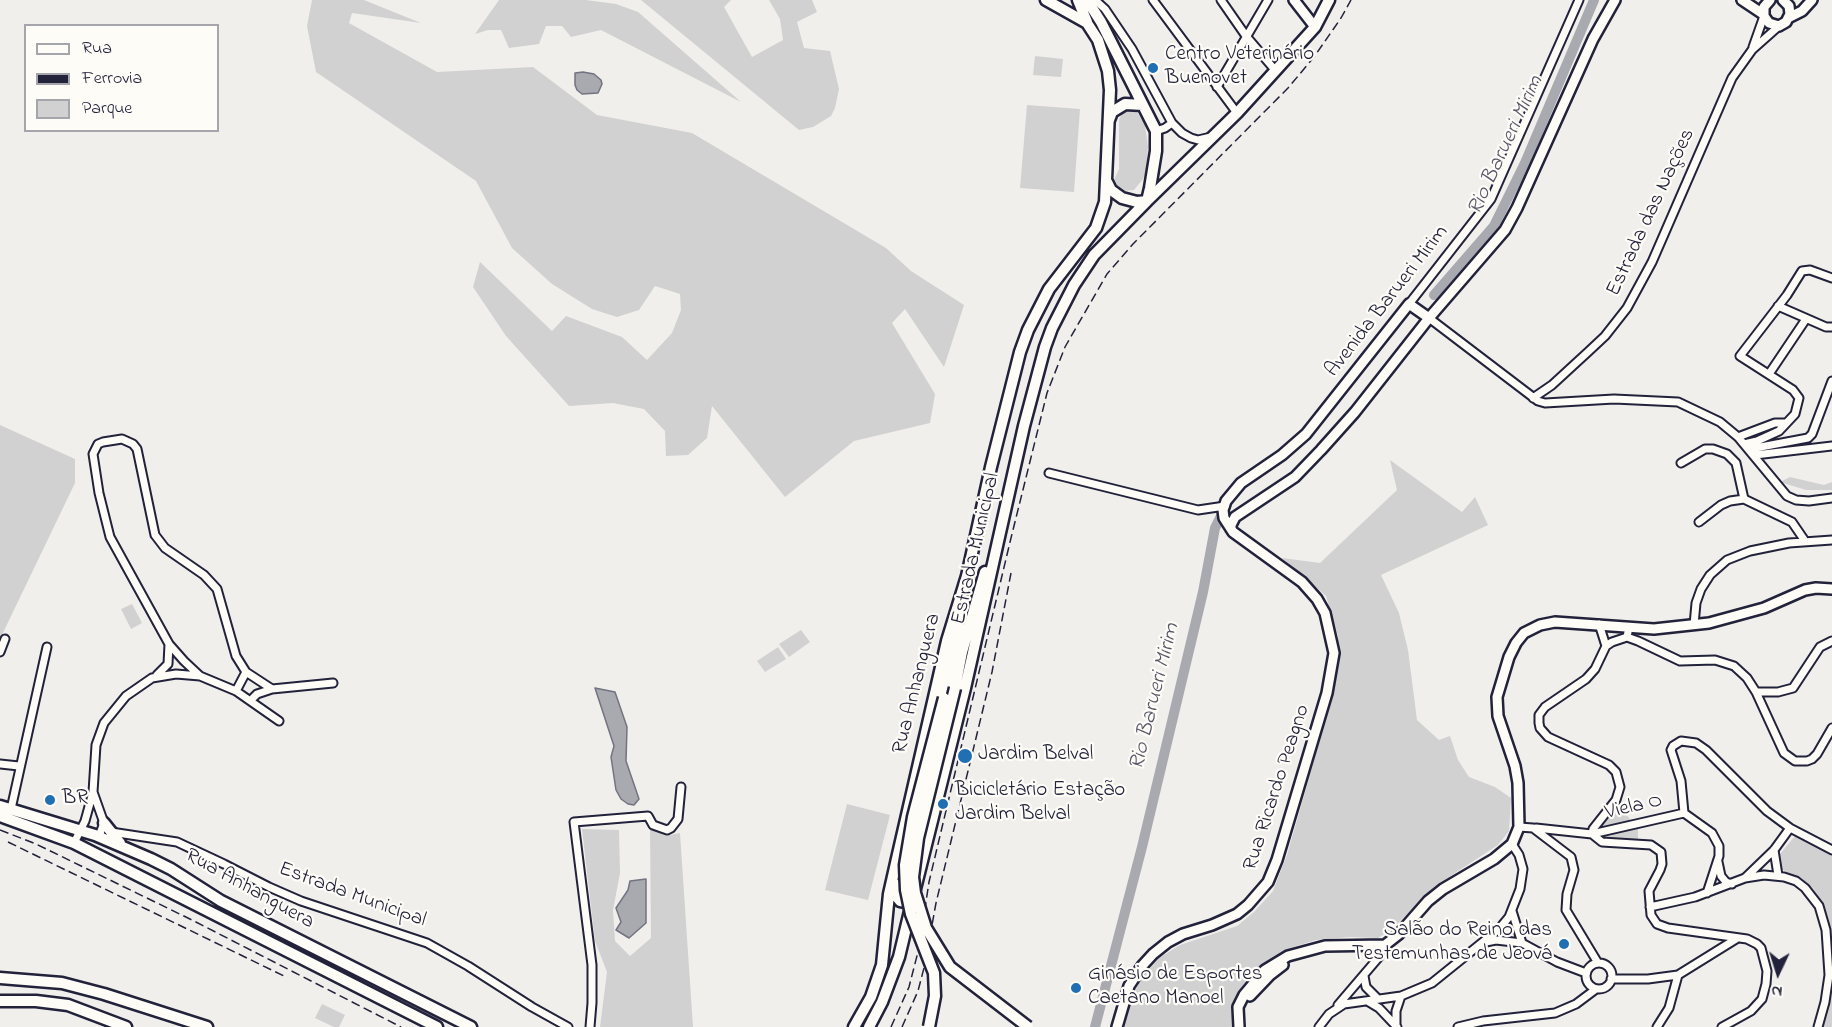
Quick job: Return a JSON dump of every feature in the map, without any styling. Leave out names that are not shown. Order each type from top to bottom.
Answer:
[{"type":"main road","points":[[1046,0],[1087,23]]},
{"type":"main road","name":"Rua Anhanguera","points":[[854,1027],[871,997],[880,974],[890,894],[947,641],[967,576],[992,461],[1023,343],[1053,282],[1096,228],[1102,217],[1107,181],[1110,90],[1108,71],[1098,40],[1087,23],[1078,0]]},
{"type":"main road","points":[[1087,0],[1117,53],[1156,131],[1156,151],[1147,201],[1137,202],[1122,198],[1111,190],[1107,181]]},
{"type":"main road","name":"Estrada Municipal","points":[[869,1027],[879,1009],[899,957],[965,688],[1038,371],[1052,328],[1074,285],[1094,255],[1237,113],[1315,27],[1329,0]]},
{"type":"main road","points":[[1109,120],[1112,112],[1125,104],[1143,105]]},
{"type":"main road","points":[[999,537],[993,547],[981,583],[962,652],[916,846],[914,877],[915,893],[926,928],[950,967],[1028,1027]]},
{"type":"main road","points":[[929,1027],[935,996],[934,973],[911,914],[906,890],[905,865],[914,817],[960,627],[967,576]]},
{"type":"main road","name":"Rua Anhanguera","points":[[0,806],[97,836],[151,859],[221,901],[471,1027]]},
{"type":"main road","points":[[0,816],[77,845],[438,1027]]},
{"type":"main road","points":[[107,828],[122,846]]},
{"type":"main road","points":[[77,845],[83,840],[97,836]]},
{"type":"main road","points":[[144,873],[151,859]]},
{"type":"main road","points":[[110,861],[144,873],[205,905],[217,915]]},
{"type":"main road","points":[[894,877],[896,896],[900,901],[906,902],[913,897]]},
{"type":"main road","points":[[0,978],[62,983],[204,1026]]},
{"type":"main road","points":[[0,1001],[36,1001],[68,1005],[126,1027]]},
{"type":"street","points":[[1095,0],[1105,9],[1132,49],[1172,123],[1182,133],[1198,140],[1216,135]]},
{"type":"street","points":[[1153,0],[1237,113]]},
{"type":"street","points":[[1221,0],[1246,36],[1275,70]]},
{"type":"street","points":[[1217,87],[1268,0]]},
{"type":"street","points":[[1294,0],[1315,27]]},
{"type":"street","name":"Avenida Barueri Mirim","points":[[1225,506],[1236,486],[1252,473],[1282,455],[1306,434],[1491,199],[1565,37],[1579,0]]},
{"type":"street","name":"Avenida Barueri Mirim","points":[[1231,529],[1235,517],[1287,483],[1315,457],[1505,230],[1610,0]]},
{"type":"street","name":"Avenida Barueri Mirim","points":[[1604,17],[1615,0]]},
{"type":"street","points":[[1742,0],[1764,15],[1769,23],[1779,26],[1812,0]]},
{"type":"street","points":[[1764,15],[1764,7],[1770,0]]},
{"type":"street","points":[[1783,0],[1790,10],[1788,18]]},
{"type":"street","name":"Estrada das Nações","points":[[1752,50],[1764,15]]},
{"type":"street","name":"Estrada das Nações","points":[[1533,398],[1570,369],[1605,336],[1638,290],[1727,88],[1742,60],[1779,26]]},
{"type":"street","points":[[1117,53],[1132,49]]},
{"type":"street","points":[[1156,131],[1172,123]]},
{"type":"street","points":[[1750,449],[1779,432],[1795,414],[1798,395],[1740,356],[1802,271],[1810,270],[1832,278]]},
{"type":"street","points":[[1409,304],[1533,398],[1545,404],[1614,399],[1678,402],[1720,422],[1738,437],[1787,496],[1809,501],[1832,498]]},
{"type":"street","points":[[1778,306],[1806,319],[1832,327]]},
{"type":"street","points":[[1769,374],[1806,319]]},
{"type":"street","points":[[1804,444],[1812,434],[1832,381]]},
{"type":"street","points":[[1738,437],[1775,423],[1786,423]]},
{"type":"street","points":[[1763,429],[1769,437]]},
{"type":"street","points":[[200,676],[170,644],[110,537],[94,460],[95,448],[103,442],[122,439],[133,444],[137,450],[155,535],[165,548],[204,575],[217,589],[236,656],[246,672],[272,689]]},
{"type":"street","points":[[1750,449],[1804,444],[1832,446]]},
{"type":"street","points":[[1681,463],[1705,449],[1713,449],[1726,454],[1736,463],[1744,498]]},
{"type":"street","points":[[1049,473],[1198,510],[1225,506],[1224,518],[1231,529]]},
{"type":"street","points":[[1699,522],[1721,505],[1744,498],[1792,522],[1805,541]]},
{"type":"street","name":"Rua Ricardo Peagno","points":[[1117,1027],[1129,986],[1153,954],[1183,934],[1237,914],[1268,882],[1277,860],[1327,693],[1334,653],[1325,613],[1317,599],[1302,582],[1237,536],[1231,529]]},
{"type":"street","points":[[1694,625],[1696,603],[1701,590],[1720,564],[1750,551],[1805,541],[1832,540]]},
{"type":"street","points":[[1319,1027],[1364,976],[1385,945],[1400,934],[1436,895],[1494,859],[1512,844],[1519,827],[1518,783],[1497,708],[1500,683],[1509,657],[1520,637],[1540,625],[1555,622],[1654,629],[1694,625],[1724,620],[1764,608],[1805,590],[1832,589]]},
{"type":"street","points":[[1599,624],[1606,646]]},
{"type":"street","points":[[1627,638],[1629,627]]},
{"type":"street","points":[[1592,834],[1593,829],[1616,800],[1620,787],[1617,772],[1609,765],[1548,737],[1540,728],[1538,718],[1545,707],[1586,679],[1595,669],[1606,646],[1612,642],[1627,638],[1680,661],[1705,660],[1728,663],[1740,670],[1756,692],[1784,753],[1795,761],[1802,762],[1812,759],[1832,729]]},
{"type":"street","points":[[0,652],[5,639]]},
{"type":"street","points":[[1756,692],[1778,692],[1793,688],[1820,647],[1832,641]]},
{"type":"street","points":[[77,845],[93,792],[96,745],[104,723],[126,696],[164,670],[168,664],[170,644]]},
{"type":"street","points":[[11,809],[47,647]]},
{"type":"street","points":[[236,691],[246,672]]},
{"type":"street","points":[[152,678],[176,674],[200,676],[236,691],[279,721]]},
{"type":"street","points":[[251,700],[257,694],[272,689],[333,683]]},
{"type":"street","points":[[1707,893],[1718,859],[1719,846],[1715,837],[1684,813],[1681,781],[1672,756],[1673,746],[1676,743],[1687,741],[1706,750],[1767,811],[1790,828],[1832,850]]},
{"type":"street","points":[[0,764],[20,766]]},
{"type":"street","points":[[590,1027],[592,965],[574,822],[645,816],[650,818],[653,825],[667,830],[678,819],[681,787]]},
{"type":"street","points":[[93,792],[107,828],[97,836]]},
{"type":"street","name":"Viela O","points":[[1592,834],[1684,813]]},
{"type":"street","points":[[1519,827],[1592,834],[1602,843],[1651,845],[1661,852],[1662,864],[1650,891],[1650,907],[1654,920],[1662,926],[1752,941],[1761,948],[1766,962],[1766,984],[1762,999],[1757,1005],[1722,1027]]},
{"type":"street","name":"Estrada Municipal","points":[[107,828],[177,842],[301,901],[427,943],[468,966],[539,1012],[568,1027]]},
{"type":"street","points":[[1458,1027],[1484,1021],[1555,1013],[1576,1004],[1596,989],[1604,988],[1611,979],[1609,968],[1598,963],[1566,910],[1567,894],[1575,870],[1571,857],[1533,828]]},
{"type":"street","points":[[1745,878],[1774,850],[1790,828]]},
{"type":"street","points":[[1336,1007],[1350,1002],[1369,1002],[1401,996],[1431,983],[1499,929],[1512,911],[1520,889],[1523,869],[1519,855],[1512,844]]},
{"type":"street","points":[[1774,850],[1778,875]]},
{"type":"street","points":[[1718,859],[1721,876],[1726,882],[1732,884]]},
{"type":"street","points":[[1763,861],[1769,874]]},
{"type":"street","points":[[1650,907],[1671,904],[1745,878],[1769,874],[1796,881],[1819,906],[1829,952],[1829,975],[1818,1027]]},
{"type":"street","points":[[1512,911],[1522,943]]},
{"type":"street","points":[[1611,979],[1648,979],[1678,975],[1736,939]]},
{"type":"street","points":[[1483,943],[1496,940],[1522,943],[1557,962],[1586,973]]},
{"type":"street","points":[[1239,1027],[1238,1012],[1244,995],[1265,970],[1288,956],[1325,945],[1385,945]]},
{"type":"street","points":[[1245,1027],[1243,1008],[1270,975],[1290,960],[1336,946]]},
{"type":"street","points":[[1596,989],[1586,981],[1586,973],[1590,966],[1598,963]]},
{"type":"street","points":[[1658,1027],[1669,1008],[1678,975]]},
{"type":"street","points":[[1364,976],[1366,987],[1378,999]]},
{"type":"street","points":[[1397,1026],[1396,1011],[1401,996]]},
{"type":"street","points":[[1369,1002],[1380,1008],[1397,1026]]},
{"type":"green space","points":[[312,0],[364,0],[421,23],[352,13],[349,23],[437,72],[533,67],[597,115],[692,133],[886,248],[911,271],[964,305],[944,367],[905,309],[892,323],[935,394],[930,423],[854,441],[785,497],[712,406],[707,438],[688,455],[666,456],[665,431],[644,409],[613,403],[569,406],[506,336],[473,287],[480,262],[552,331],[566,316],[622,337],[647,360],[672,333],[681,310],[680,294],[655,286],[639,310],[617,317],[592,309],[552,284],[512,248],[476,181],[316,72],[307,26]]},
{"type":"green space","points":[[499,0],[586,0],[616,4],[638,12],[741,102],[601,30],[571,37],[562,26],[546,26],[539,44],[509,48],[501,30],[488,30],[475,34]]},
{"type":"green space","points":[[641,0],[731,0],[724,7],[752,57],[783,40],[780,19],[769,0],[812,0],[817,12],[797,22],[804,48],[830,51],[839,89],[831,116],[813,127],[799,130]]},
{"type":"green space","points":[[1035,56],[1063,59],[1061,77],[1033,75]]},
{"type":"green space","points":[[1027,105],[1080,109],[1074,192],[1020,188]]},
{"type":"green space","points":[[1126,108],[1135,109],[1145,125],[1148,147],[1146,172],[1143,179],[1134,190],[1123,191],[1112,184],[1119,169],[1119,119]]},
{"type":"green space","points":[[0,425],[75,459],[75,483],[0,639]]},
{"type":"green space","points":[[1390,460],[1462,512],[1475,497],[1488,525],[1381,575],[1399,613],[1408,650],[1417,720],[1439,740],[1450,736],[1458,760],[1469,777],[1495,787],[1511,798],[1509,831],[1498,845],[1435,886],[1392,929],[1378,938],[1350,937],[1316,940],[1290,948],[1263,966],[1246,986],[1233,1009],[1234,1027],[1123,1027],[1130,1002],[1141,979],[1159,958],[1180,945],[1237,926],[1254,912],[1273,891],[1287,855],[1325,722],[1336,677],[1338,636],[1326,596],[1282,558],[1320,563],[1397,490]]},
{"type":"green space","points":[[1790,477],[1824,485],[1832,482],[1832,490],[1806,490],[1780,482]]},
{"type":"green space","points":[[132,604],[142,623],[131,629],[121,609]]},
{"type":"green space","points":[[801,630],[810,642],[789,657],[779,644]]},
{"type":"green space","points":[[778,647],[786,659],[765,672],[757,661]]},
{"type":"green space","points":[[1617,803],[1633,823],[1597,829]]},
{"type":"green space","points":[[847,804],[890,815],[868,900],[825,890]]},
{"type":"green space","points":[[1638,827],[1638,840],[1611,841],[1601,838],[1600,835]]},
{"type":"green space","points":[[650,828],[665,836],[680,833],[693,1027],[600,1027],[607,972],[595,941],[582,829],[619,830],[620,873],[613,910],[615,941],[630,956],[651,938]]},
{"type":"green space","points":[[1795,836],[1832,854],[1832,1027],[1820,1027],[1825,1008],[1828,925],[1824,908],[1813,888],[1780,868],[1780,854]]},
{"type":"green space","points":[[322,1004],[345,1015],[339,1027],[315,1018]]},
{"type":"shaded area","points":[[575,73],[594,74],[601,80],[602,84],[598,93],[582,94],[577,90]]},
{"type":"shaded area","points":[[595,688],[615,692],[627,727],[626,761],[639,799],[634,805],[621,799],[616,790],[611,757],[614,746]]},
{"type":"shaded area","points":[[646,879],[646,923],[629,938],[616,930],[621,922],[616,908],[628,890],[630,881]]},
{"type":"waterway","name":"Rio Barueri Mirim","points":[[1434,295],[1494,226],[1525,163],[1594,0]]},
{"type":"waterway","name":"Rio Barueri Mirim","points":[[1095,1027],[1142,847],[1203,592],[1215,528],[1221,516]]},
{"type":"railway","points":[[891,1027],[909,987],[919,948],[929,882],[1011,538],[1047,393],[1065,347],[1107,274],[1133,244],[1288,88],[1314,57],[1351,0]]},
{"type":"railway","points":[[902,1027],[918,991],[925,964],[936,903],[992,672],[1011,573]]},
{"type":"railway","points":[[0,830],[36,844],[192,920],[401,1027]]},
{"type":"railway","points":[[8,842],[284,976]]},
{"type":"place","name":"Centro Veterinário Buenovet","points":[[1153,68]]},
{"type":"place","name":"Jardim Belval","points":[[965,756]]},
{"type":"place","name":"BR","points":[[50,800]]},
{"type":"place","name":"Bicicletário Estação Jardim Belval","points":[[943,804]]},
{"type":"place","name":"Salão do Reino das Testemunhas de Jeová","points":[[1564,944]]},
{"type":"place","name":"Ginásio de Esportes Caetano Manoel","points":[[1076,988]]}]
